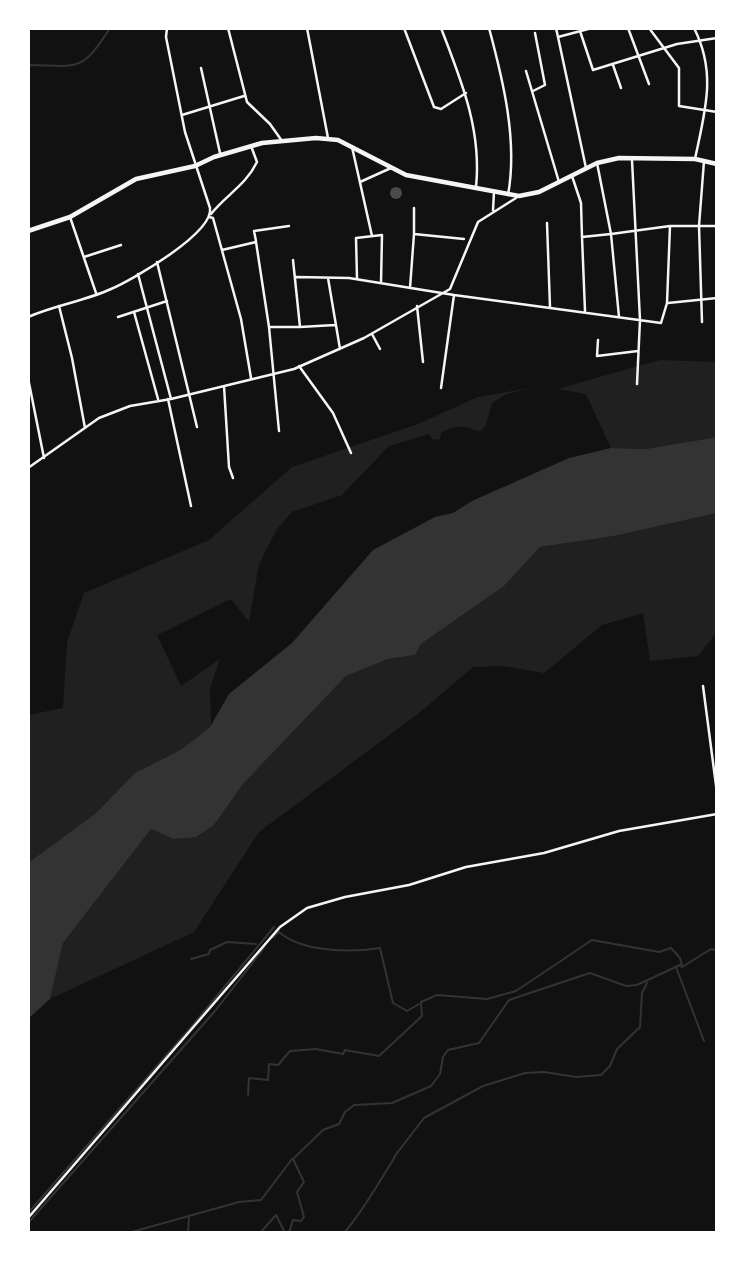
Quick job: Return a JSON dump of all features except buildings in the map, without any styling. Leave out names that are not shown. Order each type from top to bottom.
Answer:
[{"type":"main road","points":[[28,231],[70,217],[136,179],[195,166],[251,146],[282,142],[328,139],[352,147],[406,175],[519,196],[559,182],[597,163],[632,157],[695,159],[717,164]]},
{"type":"street","points":[[167,28],[165,31],[195,166],[242,319],[252,379]]},
{"type":"street","points":[[228,28],[244,96],[270,124],[282,142]]},
{"type":"street","points":[[309,28],[328,139]]},
{"type":"street","points":[[404,28],[434,107],[441,109],[466,92]]},
{"type":"street","points":[[441,28],[466,92],[479,161],[476,189]]},
{"type":"street","points":[[489,28],[499,67],[509,139],[508,195]]},
{"type":"street","points":[[556,28],[586,168]]},
{"type":"street","points":[[558,37],[592,28]]},
{"type":"street","points":[[628,28],[649,84]]},
{"type":"street","points":[[649,28],[666,47],[679,68],[679,106],[717,112]]},
{"type":"street","points":[[694,28],[709,70],[706,110],[695,159]]},
{"type":"street","points":[[580,31],[592,70],[666,47],[717,38]]},
{"type":"street","points":[[532,91],[545,85],[535,33]]},
{"type":"street","points":[[613,65],[621,88]]},
{"type":"street","points":[[201,68],[220,155]]},
{"type":"street","points":[[526,71],[559,182]]},
{"type":"street","points":[[183,115],[244,96]]},
{"type":"street","points":[[28,317],[96,295],[138,274],[183,246],[253,170],[257,162],[251,146]]},
{"type":"street","points":[[352,147],[372,236]]},
{"type":"street","points":[[632,157],[638,231],[640,320],[637,384]]},
{"type":"street","points":[[702,321],[699,226],[704,161]]},
{"type":"street","points":[[597,163],[611,234],[619,317]]},
{"type":"street","points":[[360,182],[391,168]]},
{"type":"street","points":[[572,176],[581,205],[585,311]]},
{"type":"street","points":[[494,192],[494,210]]},
{"type":"street","points":[[28,468],[99,418],[130,405],[170,399],[273,374],[299,366],[372,334],[445,292],[457,279],[478,222],[519,196]]},
{"type":"street","points":[[410,288],[414,208]]},
{"type":"street","points":[[70,217],[96,295]]},
{"type":"street","points":[[547,223],[550,307]]},
{"type":"street","points":[[279,431],[269,327],[254,231],[289,226]]},
{"type":"street","points":[[296,277],[357,279],[661,323],[667,303],[670,226]]},
{"type":"street","points":[[582,237],[670,226],[717,226]]},
{"type":"street","points":[[414,234],[464,239]]},
{"type":"street","points":[[357,279],[356,238],[382,235],[381,283]]},
{"type":"street","points":[[222,250],[256,242]]},
{"type":"street","points":[[84,257],[121,245]]},
{"type":"street","points":[[293,260],[300,327]]},
{"type":"street","points":[[157,262],[192,394],[197,427]]},
{"type":"street","points":[[138,274],[170,399],[191,506]]},
{"type":"street","points":[[328,278],[341,349]]},
{"type":"street","points":[[441,388],[454,295]]},
{"type":"street","points":[[667,303],[717,298]]},
{"type":"street","points":[[118,317],[167,300]]},
{"type":"street","points":[[59,306],[85,428]]},
{"type":"street","points":[[417,306],[422,362]]},
{"type":"street","points":[[134,312],[159,400]]},
{"type":"street","points":[[269,327],[336,325]]},
{"type":"street","points":[[372,334],[380,349]]},
{"type":"street","points":[[598,340],[597,356],[638,351]]},
{"type":"street","points":[[299,366],[333,413],[351,453]]},
{"type":"street","points":[[28,378],[44,458]]},
{"type":"street","points":[[224,386],[229,467],[233,478]]},
{"type":"street","points":[[703,686],[717,793]]},
{"type":"street","points":[[28,1218],[279,927],[297,913],[345,897],[409,886],[466,867],[544,853],[619,831],[717,814]]},
{"type":"shaded area","points":[[660,360],[717,362],[717,437],[646,449],[611,448],[586,394],[557,389]]},
{"type":"shaded area","points":[[530,388],[507,394],[492,403],[486,425],[480,432],[456,427],[441,433],[440,439],[433,440],[429,434],[389,446],[342,495],[292,512],[277,529],[259,564],[249,622],[231,599],[157,635],[181,686],[220,659],[210,688],[211,727],[182,749],[135,773],[95,814],[28,863],[28,715],[63,708],[67,642],[84,593],[209,540],[292,467],[418,424],[478,397]]},
{"type":"shaded area","points":[[717,437],[717,513],[614,536],[540,547],[504,586],[421,644],[415,655],[388,659],[346,676],[243,784],[214,825],[196,837],[173,839],[151,829],[63,943],[50,999],[28,1019],[28,863],[95,814],[135,773],[182,749],[210,727],[229,694],[292,643],[373,550],[435,517],[453,513],[472,501],[569,458],[611,448],[646,449]]},
{"type":"shaded area","points":[[717,513],[717,632],[698,656],[650,661],[643,613],[602,625],[544,673],[502,666],[473,667],[419,713],[259,832],[194,932],[50,999],[63,943],[151,829],[173,839],[214,825],[243,784],[346,676],[388,659],[415,655],[421,644],[504,586],[540,547],[614,536]]},
{"type":"waterway","points":[[28,65],[77,64],[92,53],[110,28]]},
{"type":"waterway","points":[[28,1213],[192,1026],[274,927]]},
{"type":"waterway","points":[[278,931],[312,947],[341,950],[380,948],[393,1003],[407,1011],[419,1004]]},
{"type":"waterway","points":[[272,938],[279,932]]},
{"type":"waterway","points":[[248,1095],[249,1078],[268,1080],[269,1064],[278,1065],[290,1051],[316,1049],[343,1054],[345,1050],[379,1056],[422,1016],[421,1002],[437,995],[487,999],[516,991],[592,940],[659,952],[671,948],[680,958],[682,966]]},
{"type":"waterway","points":[[191,959],[209,954],[210,950],[227,942],[256,944]]},
{"type":"waterway","points":[[28,1223],[215,1011],[264,948]]},
{"type":"waterway","points":[[289,1233],[293,1220],[301,1221],[304,1217],[297,1192],[304,1182],[293,1159],[323,1130],[339,1124],[345,1112],[354,1105],[392,1103],[431,1086],[440,1074],[443,1057],[448,1050],[479,1043],[509,1000],[590,973],[626,986],[637,985],[680,965],[682,967],[711,949],[717,950]]},
{"type":"waterway","points":[[676,967],[704,1041]]},
{"type":"waterway","points":[[394,1157],[424,1118],[483,1086],[525,1073],[544,1072],[576,1077],[601,1075],[610,1066],[617,1049],[640,1027],[642,993],[647,983]]},
{"type":"waterway","points":[[344,1233],[395,1157]]},
{"type":"waterway","points":[[128,1233],[239,1202],[261,1200],[292,1159]]},
{"type":"waterway","points":[[260,1233],[276,1215],[285,1233]]},
{"type":"waterway","points":[[188,1233],[189,1216]]}]
